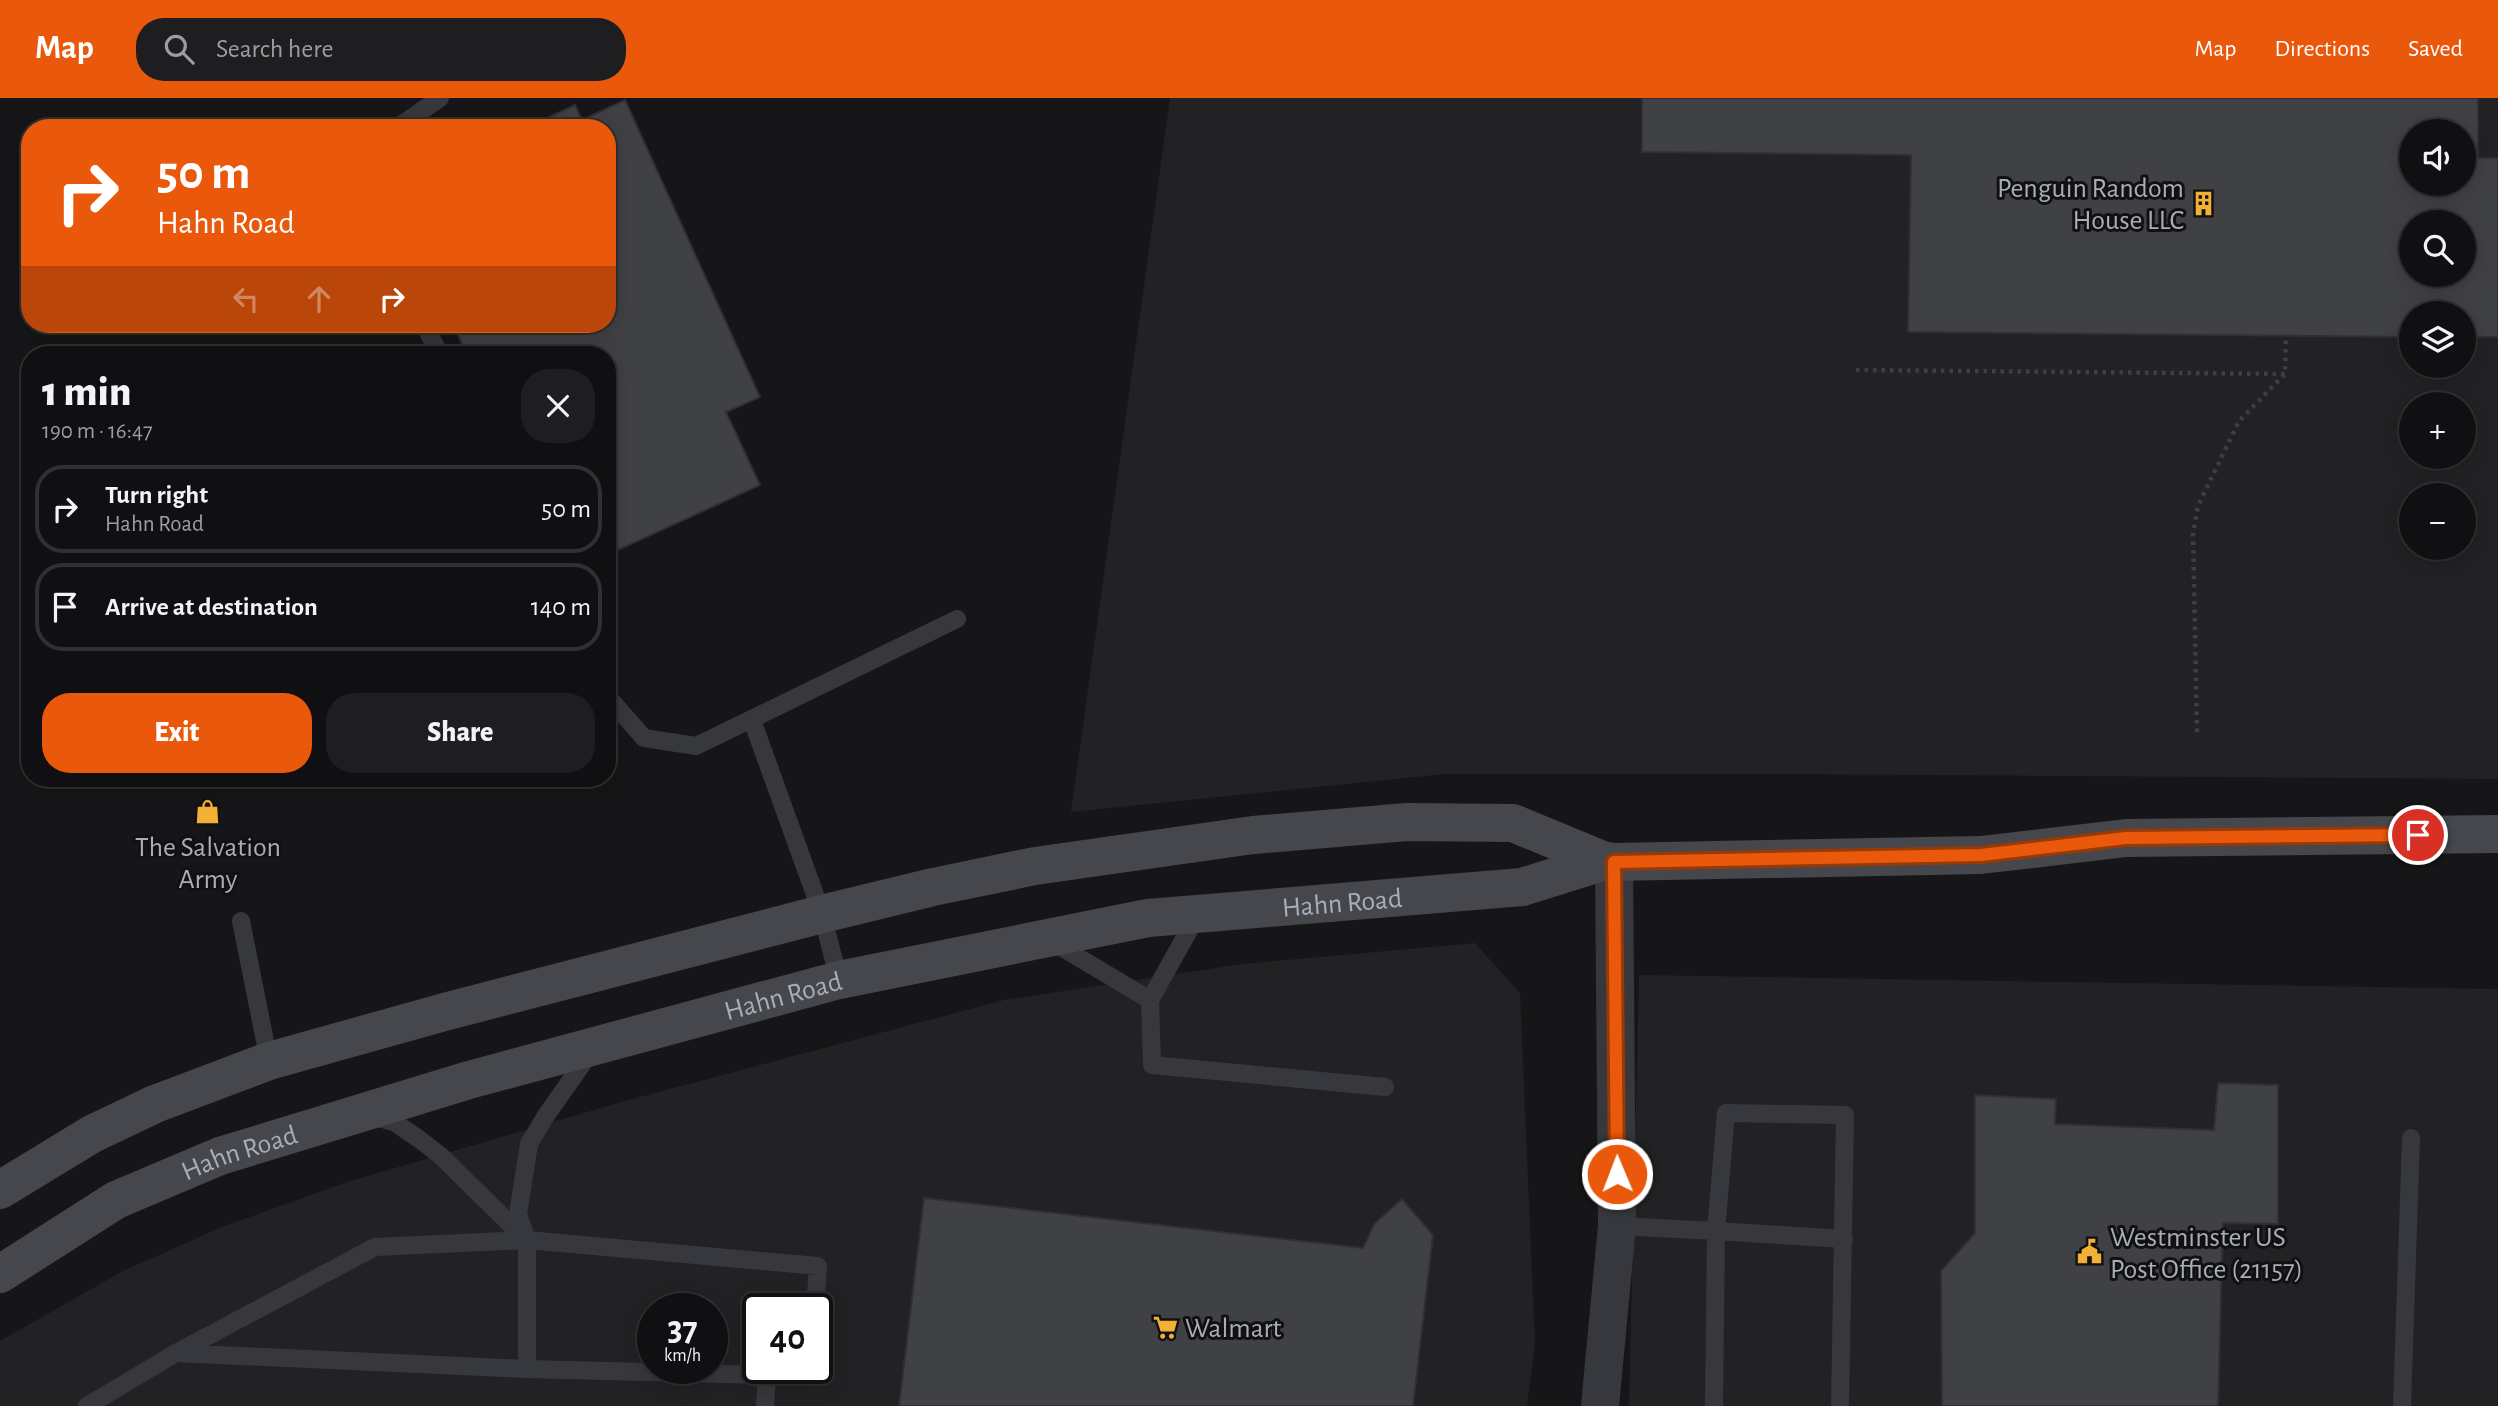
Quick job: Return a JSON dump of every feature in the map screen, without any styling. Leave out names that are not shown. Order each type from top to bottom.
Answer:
[{"type":"main road","name":"Hahn Road","points":[[0,1189],[80,1140],[145,1109],[269,1061],[448,1011],[822,914],[1035,866],[1253,835],[1407,822],[1513,823],[1610,861]]},
{"type":"main road","name":"Hahn Road","points":[[0,1274],[116,1200],[220,1156],[469,1080],[839,980],[1148,918],[1522,887],[1610,861],[1981,855],[2126,838],[2498,834]]},
{"type":"street","points":[[1601,1406],[1617,1226],[1610,861]]},
{"type":"lane","points":[[410,119],[440,98]]},
{"type":"lane","points":[[616,706],[644,738],[696,746],[957,619]]},
{"type":"lane","points":[[752,720],[822,914],[839,980]]},
{"type":"lane","points":[[1198,913],[1150,1000],[1152,1065],[1385,1087]]},
{"type":"lane","points":[[242,921],[269,1061]]},
{"type":"lane","points":[[1048,939],[1150,1000]]},
{"type":"lane","points":[[527,1369],[527,1240],[518,1214],[529,1144],[594,1048]]},
{"type":"lane","points":[[1714,1406],[1716,1231],[1726,1113],[1845,1115],[1840,1406]]},
{"type":"lane","points":[[361,1114],[394,1122],[419,1139],[441,1156],[492,1209],[527,1240]]},
{"type":"lane","points":[[2402,1406],[2411,1138]]},
{"type":"lane","points":[[1617,1226],[1844,1239]]},
{"type":"lane","points":[[87,1406],[176,1353],[374,1247],[527,1240],[818,1266],[816,1293]]},
{"type":"lane","points":[[176,1353],[527,1369],[742,1374]]},
{"type":"lane","points":[[765,1406],[766,1384]]},
{"type":"path","points":[[2197,732],[2193,533],[2198,506],[2239,421],[2285,374],[2287,336]]},
{"type":"path","points":[[1856,370],[2285,374]]},
{"type":"shaded area","points":[[1170,98],[2498,98],[2498,779],[1445,774],[1071,812]]},
{"type":"shaded area","points":[[1475,943],[1520,993],[1535,1344],[1527,1406],[0,1406],[0,1341],[123,1271],[222,1227],[347,1182],[625,1101],[1004,1000],[1242,964]]},
{"type":"shaded area","points":[[1639,975],[2498,989],[2498,1406],[1629,1406]]},
{"type":"building","name":"Penguin Random House LLC","points":[[1642,98],[2478,98],[2478,158],[2498,158],[2498,337],[2476,337],[2476,301],[2399,301],[2399,337],[1908,332],[1911,155],[1642,152]]},
{"type":"building","points":[[625,100],[760,397],[726,412],[760,485],[616,551],[616,346],[463,346],[457,333],[616,333],[616,119],[584,119]]},
{"type":"building","points":[[575,105],[582,119],[545,119]]},
{"type":"building","name":"Westminster US Post Office (21157)","points":[[2218,1083],[2278,1085],[2278,1224],[2223,1223],[2218,1406],[1942,1406],[1941,1271],[1975,1233],[1975,1095],[2056,1099],[2055,1124],[2214,1130]]},
{"type":"building","name":"Walmart","points":[[924,1198],[1363,1248],[1374,1224],[1402,1199],[1433,1235],[1413,1406],[899,1406]]},
{"type":"place","name":"Penguin Random House LLC","points":[[2204,203]]},
{"type":"place","name":"The Salvation Army","points":[[208,812]]},
{"type":"place","name":"Westminster US Post Office (21157)","points":[[2090,1252]]},
{"type":"place","name":"Walmart","points":[[1165,1327]]},
{"type":"route","points":[[1617,1174],[1614,862],[1981,855],[2126,838],[2418,835]]}]
